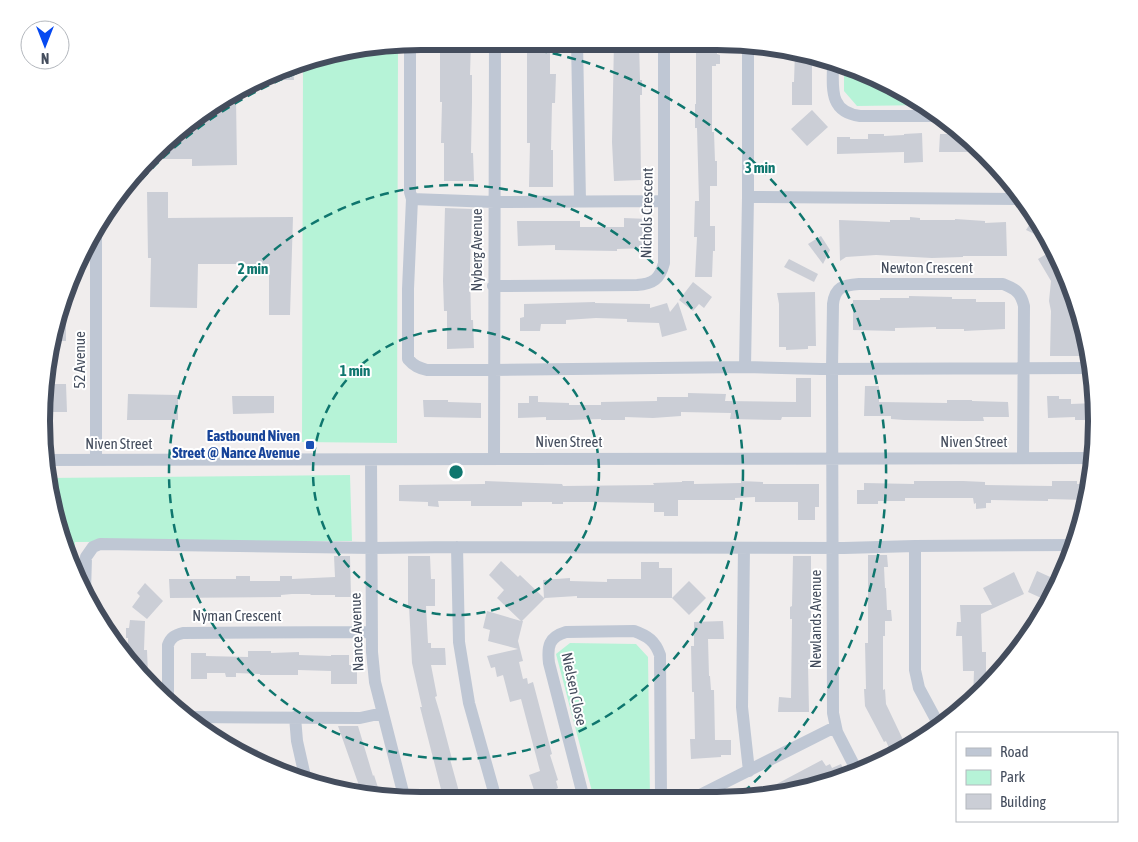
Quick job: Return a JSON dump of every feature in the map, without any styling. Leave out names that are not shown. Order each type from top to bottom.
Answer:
[{"type":"street","points":[[410,50],[410,192],[412,199],[408,289],[408,359],[413,365],[427,370],[1084,368]]},
{"type":"street","name":"Nyberg Avenue","points":[[494,459],[495,50]]},
{"type":"street","points":[[578,50],[580,201]]},
{"type":"street","name":"Nichols Crescent","points":[[493,286],[637,285],[652,282],[660,275],[664,263],[664,50]]},
{"type":"street","points":[[745,368],[748,52]]},
{"type":"street","points":[[833,69],[834,99],[846,112],[860,116],[927,116]]},
{"type":"street","points":[[748,197],[1014,199]]},
{"type":"street","points":[[412,199],[494,202],[664,201]]},
{"type":"street","name":"52 Avenue","points":[[96,242],[96,460]]},
{"type":"street","name":"Newton Crescent","points":[[832,458],[834,298],[840,288],[846,285],[859,284],[1003,284],[1012,287],[1018,293],[1024,306],[1023,458]]},
{"type":"street","name":"Newlands Avenue","points":[[832,458],[833,713],[839,737],[854,766]]},
{"type":"street","name":"Niven Street","points":[[52,460],[1086,458]]},
{"type":"street","name":"Nance Avenue","points":[[371,460],[373,667],[375,682],[403,791]]},
{"type":"street","points":[[85,579],[86,557],[93,547],[100,544],[372,548],[832,548],[1066,545]]},
{"type":"street","points":[[914,546],[914,670],[919,688],[936,720]]},
{"type":"street","points":[[458,547],[460,642],[469,703],[494,792]]},
{"type":"street","points":[[744,548],[742,707],[749,771]]},
{"type":"street","name":"Nielsen Close","points":[[582,792],[549,662],[548,649],[551,642],[559,634],[566,632],[634,631],[644,634],[652,640],[660,655],[661,792]]},
{"type":"street","name":"Nyman Crescent","points":[[168,692],[168,645],[173,636],[183,633],[372,632]]},
{"type":"street","points":[[198,717],[360,718],[383,713]]},
{"type":"street","points":[[295,717],[297,741],[304,773]]},
{"type":"street","points":[[706,792],[836,727]]},
{"type":"green space","points":[[398,51],[397,443],[302,442],[303,70],[349,57]]},
{"type":"green space","points":[[844,73],[881,88],[910,105],[857,106],[844,91]]},
{"type":"green space","points":[[350,475],[352,541],[75,542],[75,554],[63,517],[54,478]]},
{"type":"green space","points":[[570,643],[636,644],[648,657],[650,792],[592,792],[556,654]]},
{"type":"building","points":[[440,50],[471,50],[471,153],[473,153],[474,181],[444,181],[444,143],[441,143],[442,102],[440,102]]},
{"type":"building","points":[[527,50],[550,50],[550,74],[556,74],[555,103],[552,103],[551,150],[553,150],[553,187],[529,187],[530,143],[527,143]]},
{"type":"building","points":[[614,50],[639,50],[640,80],[642,80],[642,95],[640,95],[641,180],[614,181],[612,142]]},
{"type":"building","points":[[696,50],[717,50],[717,54],[720,55],[720,64],[712,66],[712,132],[714,132],[715,161],[717,161],[717,186],[710,186],[710,226],[715,226],[712,277],[695,277],[697,237],[694,237],[695,201],[699,201],[697,128],[695,128]]},
{"type":"building","points":[[795,58],[812,63],[812,105],[792,105],[792,82],[794,82]]},
{"type":"building","points":[[293,73],[294,80],[275,80]]},
{"type":"building","points":[[236,99],[237,165],[192,166],[192,159],[162,159],[162,156],[176,142]]},
{"type":"building","points":[[812,110],[828,127],[807,146],[791,129]]},
{"type":"building","points":[[922,133],[923,162],[904,163],[904,152],[837,154],[837,137],[868,139],[868,134],[884,134],[884,136]]},
{"type":"building","points":[[940,134],[952,134],[972,152],[939,152]]},
{"type":"building","points":[[147,192],[168,192],[168,218],[293,217],[290,315],[269,315],[269,264],[198,264],[197,308],[150,307],[151,258],[148,258]]},
{"type":"building","points":[[445,208],[472,209],[470,269],[471,320],[473,320],[474,348],[447,349],[447,311],[444,311],[443,281]]},
{"type":"building","points":[[910,217],[920,218],[920,220],[955,219],[985,221],[985,223],[1006,222],[1007,256],[932,258],[876,255],[846,257],[840,261],[839,220],[890,222],[890,220],[910,220]]},
{"type":"building","points":[[624,218],[649,219],[649,248],[617,249],[617,251],[555,250],[555,245],[518,246],[517,221],[580,221],[580,227],[624,227]]},
{"type":"building","points":[[1030,223],[1038,235],[1026,230]]},
{"type":"building","points":[[821,236],[830,250],[823,264],[808,244]]},
{"type":"building","points":[[1048,253],[1050,257],[1068,302],[1082,356],[1050,356],[1051,311],[1049,301],[1051,281],[1038,259]]},
{"type":"building","points":[[789,259],[818,274],[814,282],[784,267]]},
{"type":"building","points":[[693,282],[712,297],[704,308],[699,304],[693,311],[679,300]]},
{"type":"building","points":[[815,292],[816,346],[808,346],[808,349],[786,350],[786,347],[779,347],[779,304],[777,293]]},
{"type":"building","points":[[909,296],[976,299],[976,302],[1005,302],[1005,329],[964,331],[964,329],[936,329],[936,327],[895,328],[895,331],[853,330],[853,300],[909,298]]},
{"type":"building","points":[[595,302],[650,304],[650,308],[667,303],[670,312],[678,302],[687,330],[662,337],[659,323],[627,322],[627,319],[596,318],[566,320],[566,324],[541,324],[540,331],[520,331],[520,318],[524,317],[524,304]]},
{"type":"building","points":[[66,315],[66,341],[59,341]]},
{"type":"building","points":[[796,378],[811,378],[811,417],[782,417],[781,420],[730,419],[731,413],[681,412],[681,416],[625,417],[625,420],[546,420],[546,417],[518,418],[518,403],[529,403],[529,396],[538,396],[538,402],[569,403],[569,405],[601,405],[601,402],[657,401],[657,397],[688,397],[688,393],[726,394],[725,401],[796,402]]},
{"type":"building","points":[[52,384],[66,384],[67,412],[50,412]]},
{"type":"building","points":[[865,386],[879,386],[879,402],[947,403],[947,400],[972,400],[1008,402],[1009,417],[983,417],[984,421],[964,421],[904,420],[891,419],[891,416],[864,416]]},
{"type":"building","points":[[128,394],[178,395],[178,420],[127,420]]},
{"type":"building","points":[[232,396],[274,396],[274,413],[233,414]]},
{"type":"building","points":[[1047,396],[1071,399],[1071,404],[1087,403],[1088,420],[1075,420],[1075,417],[1048,418]]},
{"type":"building","points":[[423,400],[481,403],[481,418],[424,417]]},
{"type":"building","points":[[485,481],[562,484],[563,486],[654,485],[653,483],[682,481],[694,481],[694,484],[741,483],[741,481],[763,482],[763,484],[819,484],[819,507],[815,507],[815,520],[798,520],[798,502],[755,502],[755,497],[735,498],[735,500],[678,500],[678,516],[664,516],[664,512],[654,512],[654,503],[563,502],[563,504],[552,504],[552,502],[522,502],[522,506],[471,506],[471,501],[438,501],[439,507],[428,506],[428,502],[399,501],[399,485],[485,484]]},
{"type":"building","points":[[914,481],[963,481],[985,482],[985,485],[1052,486],[1052,481],[1077,481],[1077,484],[1082,484],[1079,500],[991,500],[991,503],[986,503],[986,508],[976,509],[976,503],[974,504],[973,498],[905,498],[905,501],[878,501],[878,504],[857,504],[857,490],[864,490],[864,483],[914,484]]},
{"type":"building","points":[[868,555],[887,555],[888,567],[884,567],[885,588],[887,610],[891,610],[892,621],[885,621],[885,636],[883,636],[883,690],[885,689],[886,704],[904,741],[889,749],[865,706],[865,643],[868,643]]},
{"type":"building","points":[[334,556],[350,556],[351,597],[292,594],[281,595],[281,597],[170,598],[169,579],[236,579],[236,576],[250,576],[250,581],[280,581],[280,576],[292,576],[292,579],[335,577]]},
{"type":"building","points":[[408,556],[430,556],[431,579],[435,579],[435,606],[426,606],[428,643],[431,643],[431,648],[445,648],[446,665],[431,665],[437,696],[435,697],[459,792],[442,792],[420,707],[422,707],[412,663],[408,606]]},
{"type":"building","points":[[793,556],[811,556],[811,632],[810,664],[808,664],[809,712],[778,712],[779,697],[791,698],[792,619],[790,619],[790,607],[792,606]]},
{"type":"building","points":[[501,561],[518,577],[520,575],[544,598],[543,580],[570,578],[570,581],[607,582],[607,579],[641,579],[641,562],[659,562],[659,568],[672,568],[672,598],[577,598],[577,596],[545,598],[522,621],[518,641],[523,661],[519,662],[523,679],[527,678],[528,684],[533,682],[552,754],[550,755],[558,780],[556,781],[558,788],[556,789],[557,792],[535,792],[529,775],[540,771],[521,699],[510,702],[503,675],[497,677],[495,667],[491,668],[487,656],[518,649],[488,641],[490,630],[483,628],[487,611],[521,621],[497,598],[504,590],[489,575]]},
{"type":"building","points":[[1037,571],[1053,578],[1042,598],[1028,592]]},
{"type":"building","points":[[1014,572],[1024,594],[981,614],[982,652],[986,652],[986,673],[989,673],[973,689],[974,671],[963,671],[962,636],[956,636],[957,622],[961,622],[960,605],[992,605],[983,588]]},
{"type":"building","points":[[689,581],[706,598],[689,615],[672,598]]},
{"type":"building","points":[[145,583],[163,601],[147,619],[132,607],[140,596],[137,593]]},
{"type":"building","points":[[130,620],[145,621],[144,650],[147,650],[148,672],[129,650],[126,628],[129,628]]},
{"type":"building","points":[[723,621],[724,639],[708,639],[709,676],[711,690],[714,690],[715,740],[731,740],[731,755],[691,759],[690,739],[695,739],[691,646],[694,646],[694,622]]},
{"type":"building","points":[[248,651],[271,651],[271,653],[299,652],[299,655],[349,655],[349,665],[357,665],[357,684],[331,684],[331,671],[298,670],[298,675],[236,673],[236,677],[226,677],[225,673],[207,673],[207,679],[191,679],[191,653],[206,653],[206,656],[248,657]]},
{"type":"building","points":[[338,726],[358,726],[379,789],[359,787]]},
{"type":"building","points":[[233,741],[258,750],[256,754]]},
{"type":"building","points":[[822,760],[826,766],[830,764],[832,768],[841,764],[844,769],[813,779],[768,788]]},
{"type":"place","name":"Eastbound Niven Street @ Nance Avenue","points":[[310,445]]}]
